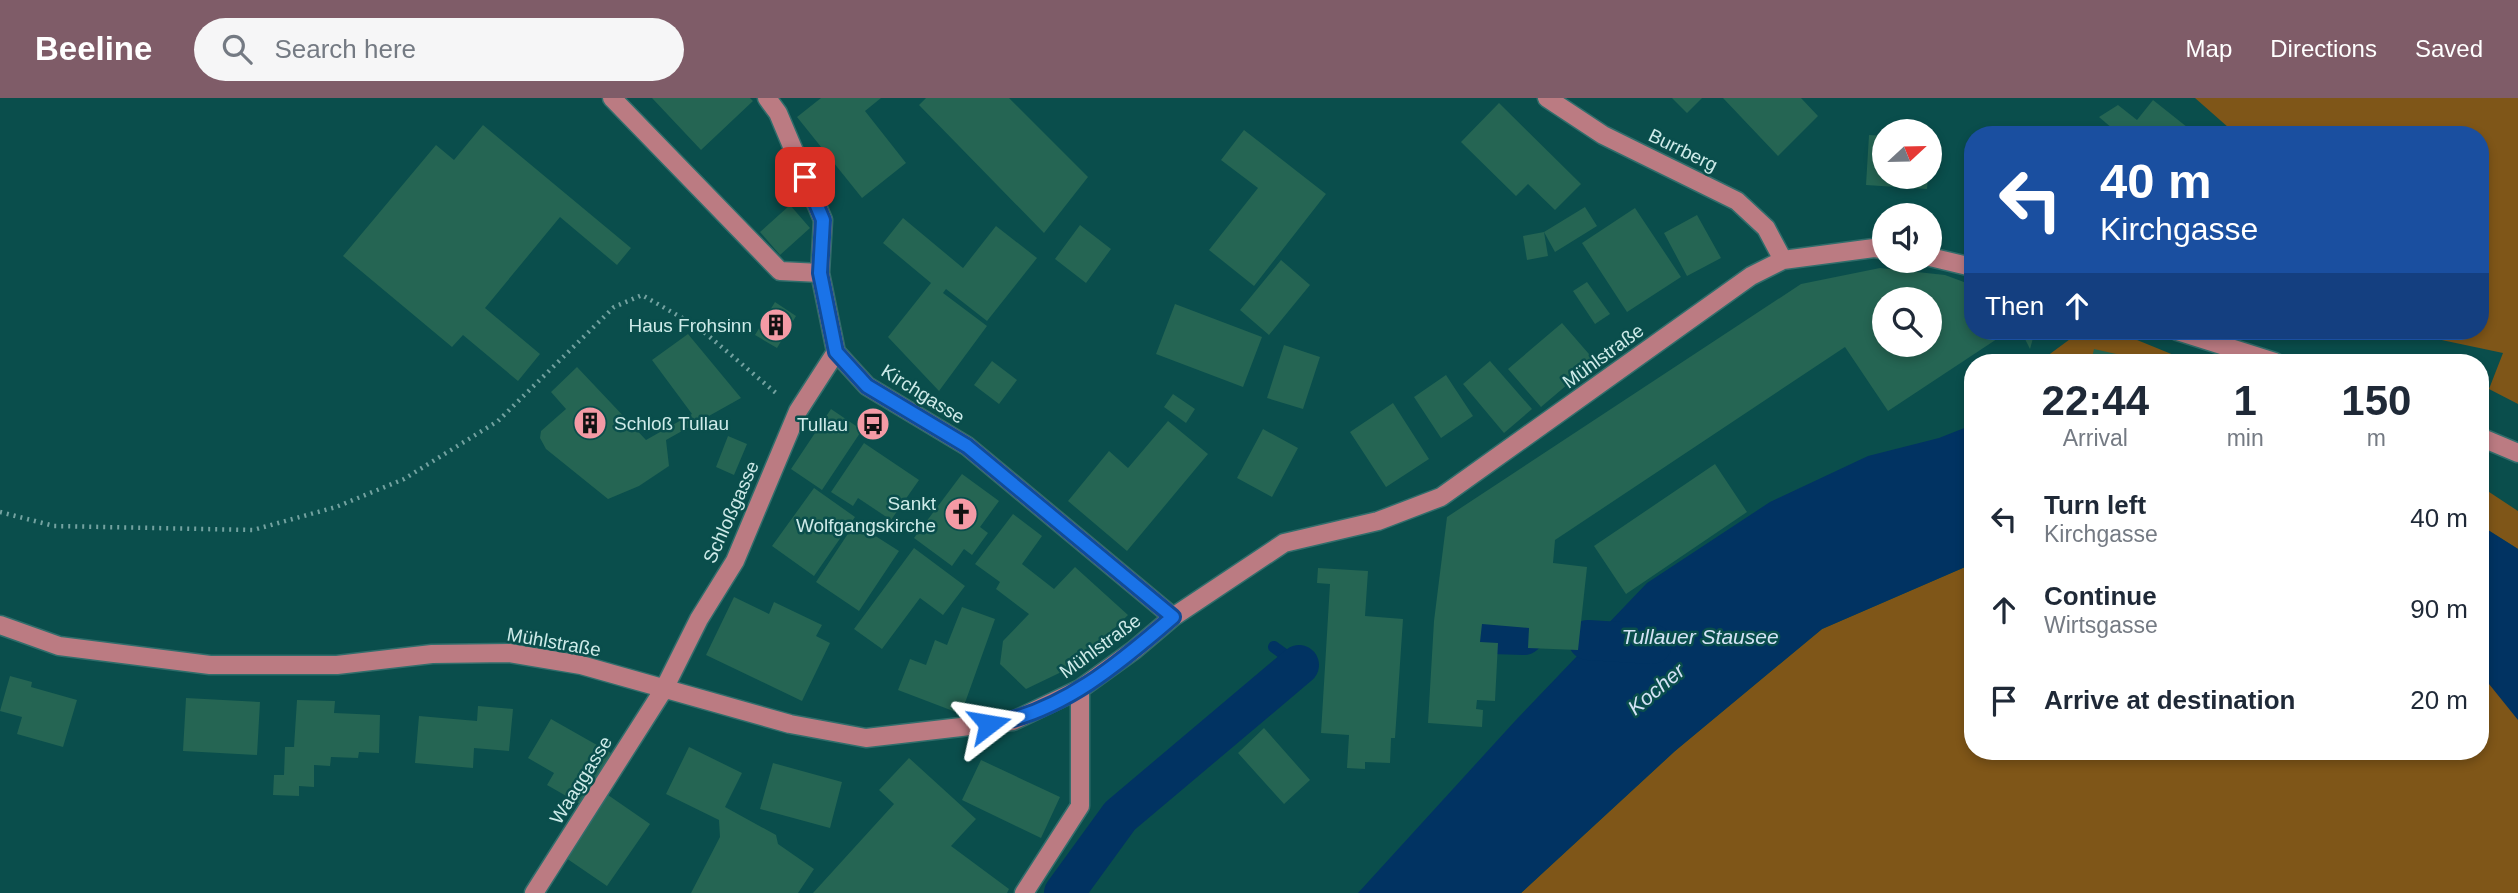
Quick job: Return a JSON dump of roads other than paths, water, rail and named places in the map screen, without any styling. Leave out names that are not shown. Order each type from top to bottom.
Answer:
[{"type":"street","points":[[612,98],[780,271],[820,273]]},
{"type":"street","points":[[767,98],[778,113],[823,220],[820,273],[836,352]]},
{"type":"street","name":"Burrberg","points":[[1547,98],[1603,135],[1737,201],[1766,229],[1783,260]]},
{"type":"street","name":"Mühlstraße","points":[[0,625],[59,646],[210,665],[337,665],[432,654],[509,653],[581,665],[790,724],[866,738],[1013,721],[1080,689],[1134,650],[1173,617],[1284,543],[1378,521],[1441,497],[1751,276],[1783,260],[1872,248]]},
{"type":"street","points":[[1942,260],[1964,265]]},
{"type":"street","points":[[2205,340],[2250,354]]},
{"type":"street","name":"Kirchgasse","points":[[836,352],[867,386],[967,446],[1173,617]]},
{"type":"street","name":"Schloßgasse","points":[[664,689],[699,619],[735,561],[797,411],[836,352]]},
{"type":"street","points":[[2489,442],[2518,453]]},
{"type":"street","name":"Waaggasse","points":[[534,893],[664,689]]},
{"type":"street","points":[[1024,893],[1080,806],[1080,689]]},
{"type":"water","name":"Tullauer Stausee","points":[[1964,428],[1964,567],[1822,629],[1675,751],[1521,893],[1358,893],[1515,721],[1647,583],[1770,502],[1868,456],[1939,438]]},
{"type":"water","points":[[2489,531],[2518,549],[2518,720],[2489,684]]},
{"type":"waterway","points":[[1492,634],[1524,635]]},
{"type":"waterway","points":[[1588,640],[1652,644]]},
{"type":"waterway","points":[[1274,647],[1299,665]]},
{"type":"waterway","points":[[1064,893],[1120,816],[1299,665]]},
{"type":"place","name":"Haus Frohsinn","points":[[776,325]]},
{"type":"place","name":"Schloß Tullau","points":[[590,423]]},
{"type":"place","name":"Tullau","points":[[873,424]]},
{"type":"place","name":"Sankt Wolfgangskirche","points":[[961,514]]},
{"type":"water label","name":"Kocher","points":[[1656,689]]}]
